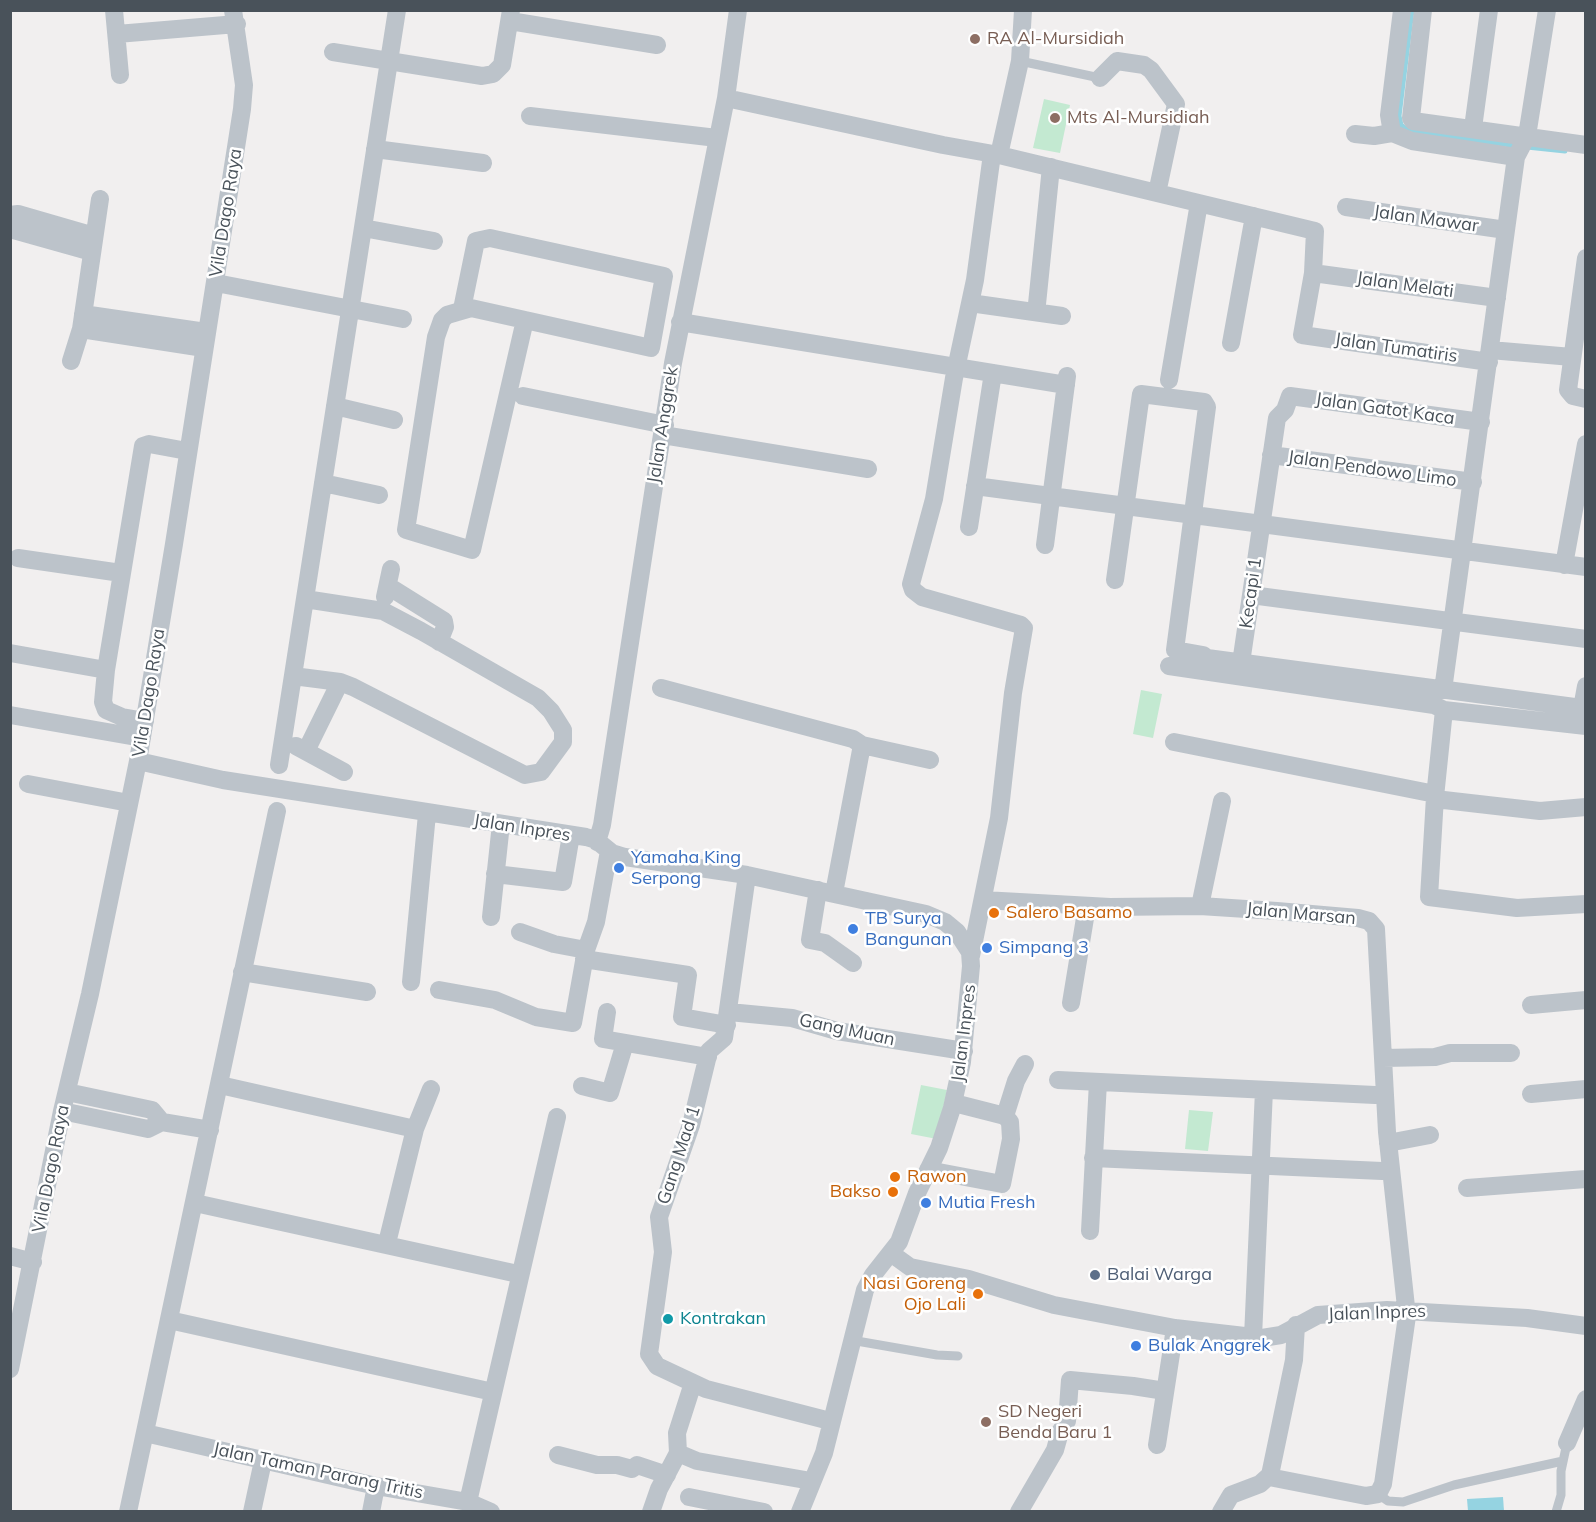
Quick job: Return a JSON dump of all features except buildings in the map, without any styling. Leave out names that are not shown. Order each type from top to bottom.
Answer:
[{"type":"street","points":[[114,10],[120,75]]},
{"type":"street","points":[[279,765],[397,10]]},
{"type":"street","name":"Jalan Anggrek","points":[[439,990],[495,1000],[536,1017],[573,1023],[585,954],[596,922],[603,847],[602,825],[681,317],[726,98],[738,10]]},
{"type":"street","points":[[956,367],[970,303],[996,154],[1020,61],[1023,10]]},
{"type":"street","points":[[1392,133],[1389,115],[1402,10]]},
{"type":"street","points":[[1422,10],[1411,118],[1417,123],[1473,128],[1521,146]]},
{"type":"street","points":[[1473,128],[1489,10]]},
{"type":"street","points":[[1443,690],[1506,230],[1547,10]]},
{"type":"street","points":[[333,52],[388,63],[482,76],[493,74],[502,65],[511,16],[657,45]]},
{"type":"street","points":[[117,34],[235,17]]},
{"type":"street","name":"Vila Dago Raya","points":[[10,1369],[62,1111],[138,761],[216,283],[244,85],[235,17]]},
{"type":"street","points":[[1100,78],[1118,61],[1144,65],[1151,70],[1176,104],[1157,193]]},
{"type":"street","points":[[726,98],[996,154],[1315,231],[1313,273]]},
{"type":"street","points":[[530,116],[717,138]]},
{"type":"street","points":[[1356,134],[1374,136],[1392,133],[1412,141],[1521,146],[1586,145]]},
{"type":"street","points":[[375,149],[483,163]]},
{"type":"street","points":[[1037,304],[1051,167]]},
{"type":"street","points":[[71,361],[82,321],[100,199]]},
{"type":"street","points":[[1169,380],[1199,203]]},
{"type":"street","name":"Jalan Mawar","points":[[1346,207],[1506,230]]},
{"type":"street","points":[[10,215],[18,214],[93,244]]},
{"type":"street","points":[[1231,343],[1254,216]]},
{"type":"street","points":[[363,228],[434,242]]},
{"type":"street","points":[[10,229],[93,244]]},
{"type":"street","points":[[462,309],[476,241],[490,238],[664,276],[651,348],[525,320],[471,308],[447,315],[438,326],[406,530],[472,550],[525,320]]},
{"type":"street","points":[[1586,258],[1568,392],[1586,399]]},
{"type":"street","name":"Jalan Melati","points":[[1313,273],[1497,298]]},
{"type":"street","name":"Jalan Tumatiris","points":[[1313,273],[1302,335],[1489,356],[1572,357]]},
{"type":"street","points":[[216,283],[403,319]]},
{"type":"street","points":[[970,303],[1062,316]]},
{"type":"street","points":[[659,307],[681,317],[956,367],[1066,381],[1046,545]]},
{"type":"street","points":[[82,321],[205,340]]},
{"type":"street","name":"Jalan Inpres","points":[[956,367],[934,498],[912,588],[922,597],[1021,625],[1024,628],[1013,693],[999,818],[971,956],[964,1051],[954,1103],[945,1133],[892,1254],[910,1267],[969,1279],[1036,1301],[1175,1328],[1253,1337],[1272,1337],[1321,1314],[1406,1310],[1536,1318],[1586,1326]]},
{"type":"street","points":[[969,527],[993,373]]},
{"type":"street","points":[[1115,580],[1140,394],[1175,396],[1207,404],[1175,650],[1241,663],[1582,708],[1586,686]]},
{"type":"street","points":[[523,396],[664,430],[868,469]]},
{"type":"street","name":"Jalan Gatot Kaca","points":[[1290,396],[1481,422]]},
{"type":"street","name":"Kecapi 1","points":[[1241,663],[1277,418],[1285,410],[1290,396]]},
{"type":"street","points":[[335,406],[394,420]]},
{"type":"street","points":[[143,729],[106,710],[103,702],[121,573],[143,446],[149,444],[187,451]]},
{"type":"street","points":[[1564,565],[1586,444]]},
{"type":"street","name":"Jalan Pendowo Limo","points":[[1271,455],[1473,482]]},
{"type":"street","points":[[323,483],[379,495]]},
{"type":"street","points":[[975,486],[1586,567]]},
{"type":"street","points":[[18,558],[121,573]]},
{"type":"street","points":[[383,611],[390,577],[444,621],[445,627],[439,642]]},
{"type":"street","points":[[1251,595],[1586,639]]},
{"type":"street","points":[[293,676],[340,682],[378,699],[525,776],[541,772],[563,742],[562,730],[551,711],[538,699],[439,642],[383,611],[305,599]]},
{"type":"street","points":[[10,653],[106,670]]},
{"type":"street","points":[[1169,666],[1434,705],[1444,710],[1586,726]]},
{"type":"street","points":[[306,751],[340,682]]},
{"type":"street","points":[[661,688],[853,739],[862,746],[930,760]]},
{"type":"street","points":[[1444,710],[1435,797],[1430,897],[1517,908],[1586,904]]},
{"type":"street","points":[[10,715],[143,729]]},
{"type":"street","points":[[283,739],[344,772]]},
{"type":"street","points":[[1173,742],[1435,797],[1540,811],[1586,807]]},
{"type":"street","points":[[853,963],[825,943],[810,940],[826,891],[862,746]]},
{"type":"street","name":"Jalan Inpres","points":[[138,761],[223,780],[570,835],[645,861],[747,875],[826,891],[941,919]]},
{"type":"street","points":[[28,784],[129,803]]},
{"type":"street","points":[[1200,906],[1222,801]]},
{"type":"street","points":[[128,1512],[277,811]]},
{"type":"street","points":[[411,982],[427,814]]},
{"type":"street","points":[[491,917],[500,833]]},
{"type":"street","points":[[495,874],[563,882],[570,835]]},
{"type":"street","name":"Gang Mad 1","points":[[747,875],[724,1038],[709,1051],[691,1125],[659,1217],[663,1252],[649,1354],[657,1366],[693,1383],[737,1399],[830,1421]]},
{"type":"street","points":[[1071,1003],[1087,906]]},
{"type":"street","name":"Jalan Marsan","points":[[941,919],[982,907],[1200,906],[1358,918],[1373,924],[1377,934],[1388,1143],[1406,1310],[1394,1420],[1383,1484],[1378,1494]]},
{"type":"street","points":[[941,919],[957,932],[971,956]]},
{"type":"street","points":[[520,932],[585,954]]},
{"type":"street","name":"Gang Muan","points":[[585,954],[688,975],[682,1017],[792,1018],[837,1031],[964,1051]]},
{"type":"street","points":[[242,972],[368,992]]},
{"type":"street","points":[[1531,1005],[1586,1000]]},
{"type":"street","points":[[607,1012],[603,1039],[708,1057]]},
{"type":"street","points":[[582,1086],[609,1093],[625,1043]]},
{"type":"street","points":[[1383,1058],[1435,1058],[1450,1053],[1511,1053]]},
{"type":"street","points":[[1005,1116],[1016,1081],[1025,1064]]},
{"type":"street","points":[[1058,1080],[1375,1095]]},
{"type":"street","points":[[1090,1231],[1098,1082]]},
{"type":"street","points":[[220,1084],[415,1129]]},
{"type":"street","points":[[387,1243],[415,1129],[430,1089]]},
{"type":"street","points":[[1531,1094],[1586,1089]]},
{"type":"street","points":[[1253,1337],[1264,1090]]},
{"type":"street","points":[[67,1092],[152,1110],[162,1122]]},
{"type":"street","points":[[928,1170],[1002,1184],[1011,1140],[1010,1122],[1005,1116],[954,1103]]},
{"type":"street","points":[[62,1111],[148,1129],[162,1122],[210,1130]]},
{"type":"street","points":[[468,1502],[518,1274],[556,1117]]},
{"type":"street","points":[[1388,1143],[1430,1135]]},
{"type":"street","points":[[1094,1158],[1382,1171]]},
{"type":"street","points":[[1467,1188],[1586,1179]]},
{"type":"street","points":[[195,1203],[387,1243],[518,1274]]},
{"type":"street","points":[[800,1512],[824,1453],[850,1340],[867,1285],[892,1254]]},
{"type":"street","points":[[10,1256],[33,1262]]},
{"type":"street","points":[[169,1320],[493,1392]]},
{"type":"street","points":[[1269,1477],[1292,1371],[1296,1325]]},
{"type":"street","points":[[1157,1445],[1175,1328]]},
{"type":"street","points":[[1019,1512],[1056,1450],[1060,1432],[1067,1421],[1070,1380],[1166,1391]]},
{"type":"street","points":[[651,1512],[678,1453],[677,1432],[693,1383]]},
{"type":"street","points":[[1567,1443],[1586,1399]]},
{"type":"street","name":"Jalan Taman Parang Tritis","points":[[145,1433],[376,1486],[468,1502],[491,1512]]},
{"type":"street","points":[[678,1453],[698,1461],[812,1481]]},
{"type":"street","points":[[558,1455],[597,1465],[617,1465],[632,1469],[637,1465],[667,1475]]},
{"type":"street","points":[[252,1512],[262,1461]]},
{"type":"street","points":[[1225,1511],[1231,1495],[1269,1477],[1366,1496],[1378,1494]]},
{"type":"street","points":[[371,1512],[376,1486]]},
{"type":"street","points":[[689,1497],[765,1512]]},
{"type":"lane","points":[[1020,61],[1100,78]]},
{"type":"lane","points":[[850,1340],[937,1355],[958,1356]]},
{"type":"lane","points":[[1556,1512],[1561,1495],[1563,1461],[1567,1443]]},
{"type":"lane","points":[[1378,1494],[1388,1501],[1403,1502],[1454,1485],[1563,1461]]},
{"type":"green space","points":[[1044,99],[1070,105],[1060,153],[1033,148]]},
{"type":"green space","points":[[1141,690],[1162,694],[1153,738],[1133,734]]},
{"type":"green space","points":[[921,1085],[947,1090],[937,1139],[911,1134]]},
{"type":"green space","points":[[1189,1110],[1213,1112],[1208,1151],[1185,1149]]},
{"type":"water","points":[[1503,1497],[1504,1511],[1468,1511],[1467,1499]]},
{"type":"waterway","points":[[1412,10],[1399,116],[1401,125],[1409,131],[1518,146]]},
{"type":"waterway","points":[[1527,147],[1565,151]]},
{"type":"place","name":"RA Al-Mursidiah","points":[[975,39]]},
{"type":"place","name":"Mts Al-Mursidiah","points":[[1055,118]]},
{"type":"place","name":"Yamaha King Serpong","points":[[619,868]]},
{"type":"place","name":"Salero Basamo","points":[[994,913]]},
{"type":"place","name":"TB Surya Bangunan","points":[[853,929]]},
{"type":"place","name":"Simpang 3","points":[[987,948]]},
{"type":"place","name":"Rawon","points":[[895,1177]]},
{"type":"place","name":"Bakso","points":[[893,1192]]},
{"type":"place","name":"Mutia Fresh","points":[[926,1203]]},
{"type":"place","name":"Balai Warga","points":[[1095,1275]]},
{"type":"place","name":"Nasi Goreng Ojo Lali","points":[[978,1294]]},
{"type":"place","name":"Kontrakan","points":[[668,1319]]},
{"type":"place","name":"Bulak Anggrek","points":[[1136,1346]]},
{"type":"place","name":"SD Negeri Benda Baru 1","points":[[986,1422]]}]
